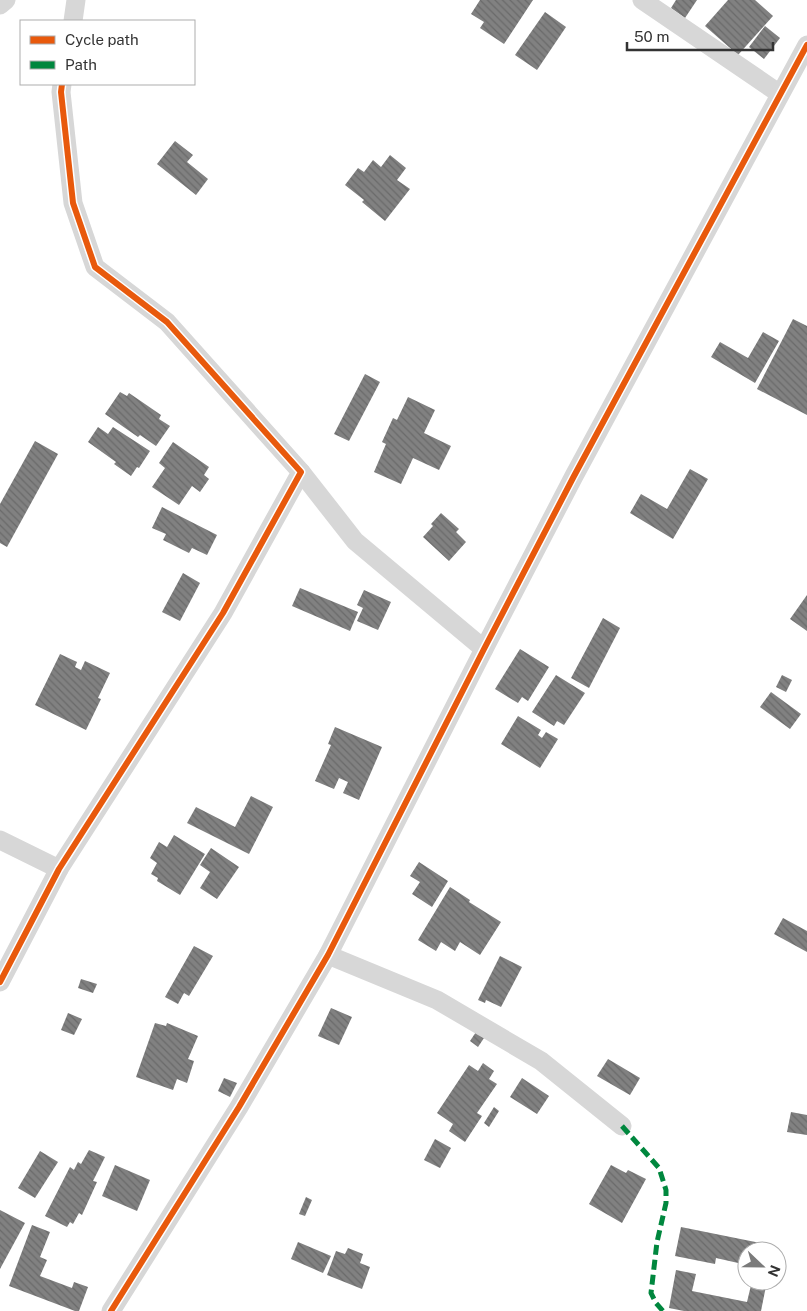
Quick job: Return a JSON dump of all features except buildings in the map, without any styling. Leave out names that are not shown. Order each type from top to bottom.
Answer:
[{"type":"street","points":[[0,4],[6,0]]},
{"type":"street","points":[[73,20],[76,0]]},
{"type":"street","points":[[642,0],[780,94]]},
{"type":"street","points":[[111,1311],[239,1107],[328,955],[588,450],[807,45]]},
{"type":"street","points":[[62,85],[61,92],[73,203],[95,267],[167,322],[301,472],[355,541],[484,649]]},
{"type":"street","points":[[0,982],[59,869],[223,613],[301,472]]},
{"type":"street","points":[[0,840],[59,869]]},
{"type":"street","points":[[328,955],[437,1000],[541,1061],[622,1126]]},
{"type":"marked path","points":[[622,1126],[659,1168],[666,1190],[666,1203],[657,1242],[651,1293],[663,1311]]},
{"type":"cycle path","points":[[111,1311],[239,1107],[328,955],[574,476],[807,45]]},
{"type":"cycle path","points":[[0,982],[59,869],[223,613],[301,472],[167,322],[95,267],[73,203],[61,92],[62,85]]}]
